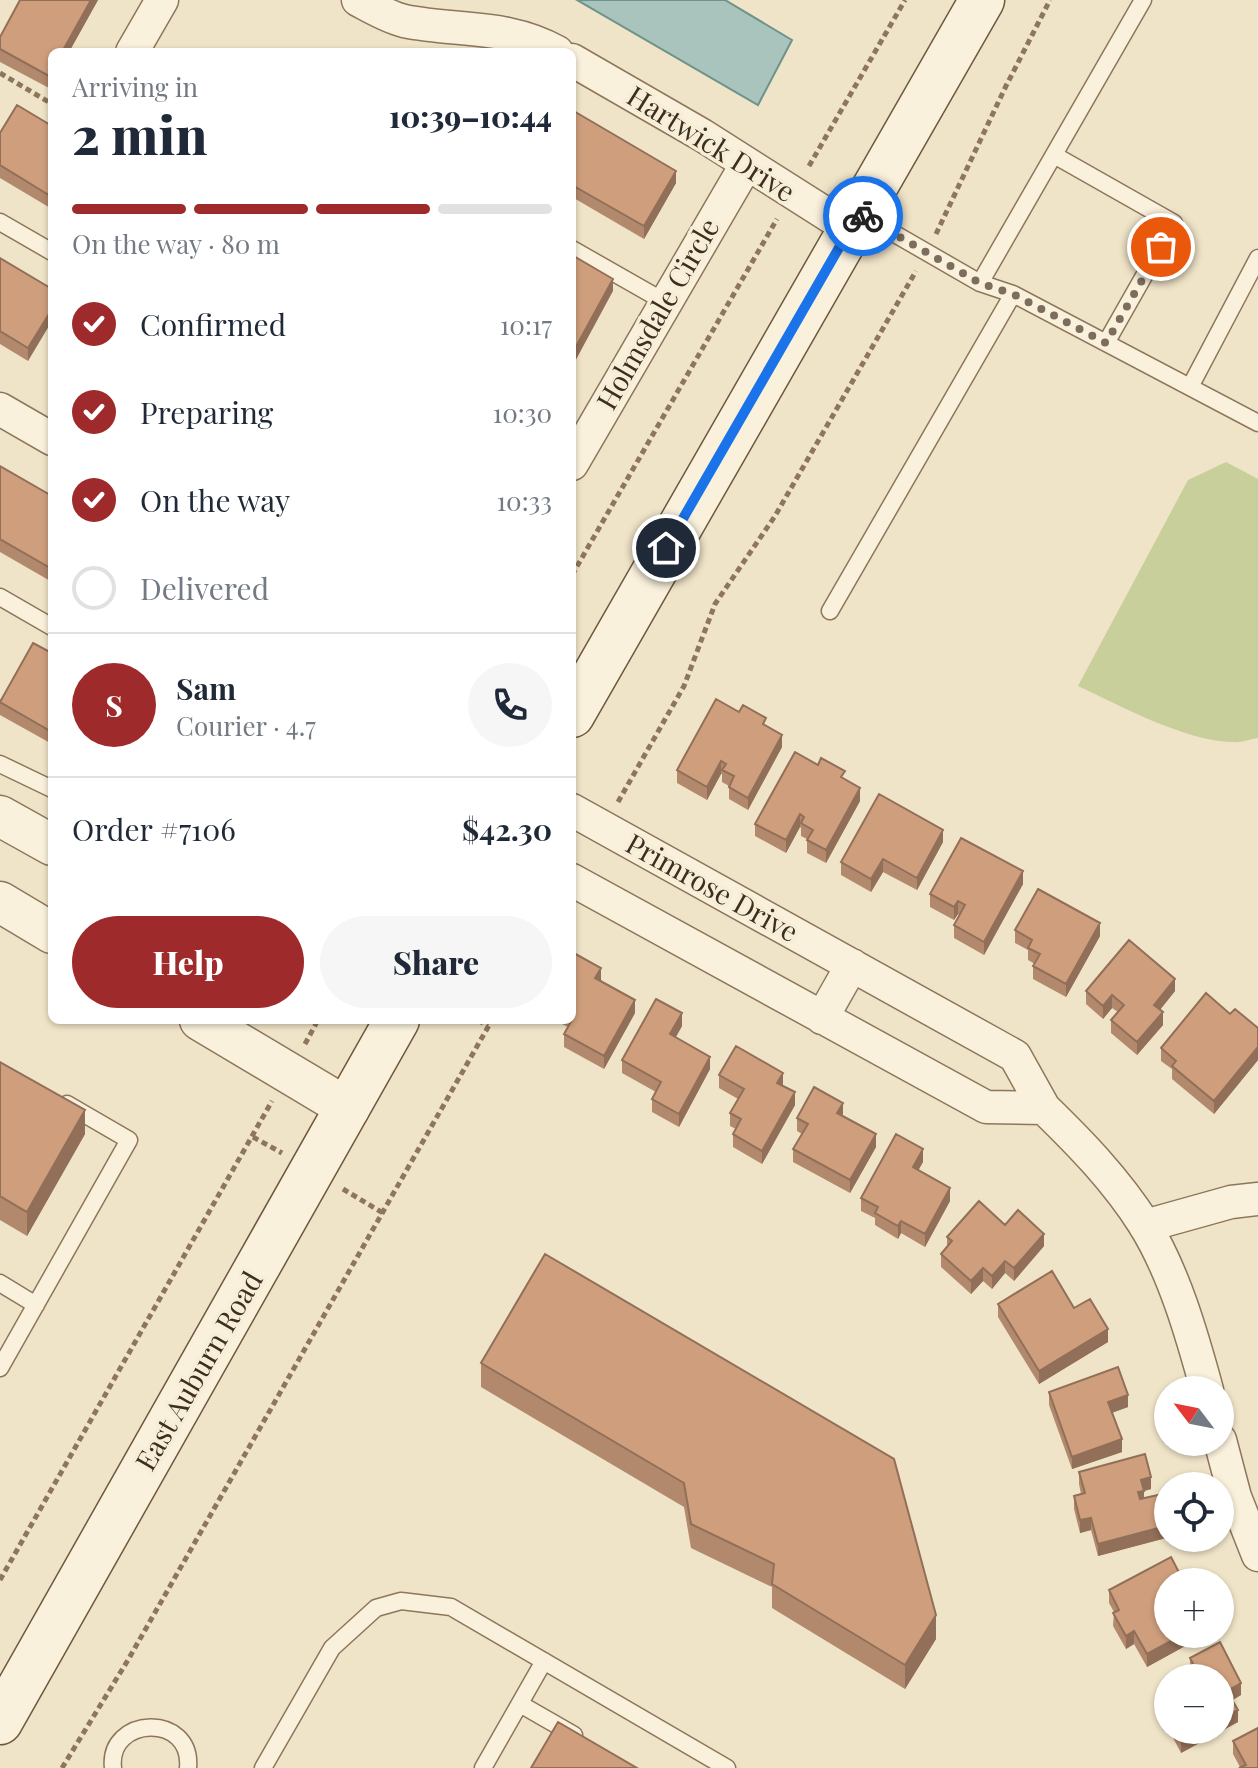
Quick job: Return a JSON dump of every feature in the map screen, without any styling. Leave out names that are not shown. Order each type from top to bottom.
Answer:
[{"type":"main road","points":[[576,708],[982,0]]},
{"type":"main road","name":"East Auburn Road","points":[[0,1722],[349,1109],[389,1024]]},
{"type":"street","points":[[134,48],[162,0]]},
{"type":"street","points":[[358,0],[436,39],[514,33],[550,48]]},
{"type":"street","name":"Hartwick Drive","points":[[576,62],[702,135],[746,165],[854,221]]},
{"type":"street","name":"Holmsdale Circle","points":[[576,457],[746,165]]},
{"type":"street","points":[[0,409],[48,437]]},
{"type":"street","name":"Primrose Drive","points":[[576,812],[1015,1056],[1044,1108],[1100,1165],[1145,1226],[1190,1330],[1203,1376]]},
{"type":"street","points":[[0,816],[48,843]]},
{"type":"street","points":[[576,882],[986,1107],[1044,1108]]},
{"type":"street","points":[[822,1018],[852,965]]},
{"type":"street","points":[[207,1024],[349,1109]]},
{"type":"street","points":[[1145,1226],[1231,1202],[1258,1199]]},
{"type":"street","points":[[1224,1456],[1235,1497],[1258,1555]]},
{"type":"lane","points":[[980,283],[1143,0]]},
{"type":"lane","points":[[1054,155],[1174,223],[1106,343]]},
{"type":"lane","points":[[854,221],[980,283],[1013,294],[1258,423]]},
{"type":"lane","points":[[0,222],[48,250]]},
{"type":"lane","points":[[576,251],[665,302]]},
{"type":"lane","points":[[1190,387],[1258,258]]},
{"type":"lane","points":[[830,611],[1013,294]]},
{"type":"lane","points":[[0,597],[48,625]]},
{"type":"lane","points":[[0,764],[48,787]]},
{"type":"lane","points":[[0,1368],[129,1140],[52,1095]]},
{"type":"lane","points":[[0,1283],[36,1305]]},
{"type":"lane","points":[[263,1768],[332,1648],[376,1608],[401,1601],[451,1607],[727,1768]]},
{"type":"lane","points":[[483,1768],[544,1661]]},
{"type":"lane","points":[[520,1704],[594,1747]]},
{"type":"lane","points":[[113,1768],[116,1749],[123,1739],[133,1731],[146,1727],[166,1728],[180,1740],[186,1750],[188,1768]]},
{"type":"path","points":[[803,173],[905,0]]},
{"type":"path","points":[[940,228],[1050,0]]},
{"type":"path","points":[[0,73],[48,102]]},
{"type":"path","points":[[576,568],[780,213]]},
{"type":"path","points":[[612,812],[684,686],[715,604],[775,516],[910,280]]},
{"type":"path","points":[[304,1045],[316,1024]]},
{"type":"path","points":[[62,1768],[128,1660],[489,1024]]},
{"type":"path","points":[[0,1580],[275,1097]]},
{"type":"path","points":[[253,1137],[275,1149]]},
{"type":"path","points":[[351,1193],[383,1213]]},
{"type":"green space","points":[[1226,462],[1258,479],[1258,738],[1236,742],[1194,736],[1174,729],[1078,686],[1188,480]]},
{"type":"water","points":[[577,0],[725,0],[792,40],[758,105]]},
{"type":"building","points":[[20,0],[91,0],[64,48],[48,48],[48,75],[0,49],[0,37]]},
{"type":"building","points":[[17,105],[48,124],[48,195],[0,165],[0,133]]},
{"type":"building","points":[[576,112],[676,171],[644,226],[576,187]]},
{"type":"building","points":[[576,257],[613,279],[576,347]]},
{"type":"building","points":[[0,258],[48,287],[48,316],[28,348],[0,331]]},
{"type":"building","points":[[0,466],[48,494],[48,567],[0,539]]},
{"type":"building","points":[[33,643],[48,651],[48,730],[0,702]]},
{"type":"building","points":[[716,699],[739,712],[743,705],[766,718],[763,724],[782,735],[748,798],[729,787],[734,776],[722,770],[726,764],[721,761],[707,787],[677,770]]},
{"type":"building","points":[[795,752],[818,765],[821,758],[845,771],[841,777],[860,788],[826,850],[807,840],[813,830],[801,823],[804,817],[800,814],[786,840],[755,824]]},
{"type":"building","points":[[879,794],[943,830],[917,878],[883,859],[871,879],[841,862]]},
{"type":"building","points":[[961,838],[1023,871],[984,942],[954,925],[965,905],[958,901],[954,907],[930,894]]},
{"type":"building","points":[[1038,889],[1100,923],[1066,984],[1033,966],[1040,954],[1028,948],[1032,940],[1015,930]]},
{"type":"building","points":[[1129,940],[1175,979],[1154,1005],[1163,1012],[1137,1042],[1111,1020],[1124,1005],[1112,995],[1103,1006],[1086,991]]},
{"type":"building","points":[[576,954],[601,968],[595,978],[635,1000],[604,1056],[564,1034],[570,1024],[576,1024]]},
{"type":"building","points":[[1206,993],[1230,1014],[1235,1009],[1258,1028],[1258,1047],[1214,1101],[1172,1066],[1176,1061],[1161,1048]]},
{"type":"building","points":[[656,999],[682,1013],[670,1034],[710,1057],[679,1114],[652,1099],[661,1082],[622,1060]]},
{"type":"building","points":[[736,1046],[783,1073],[777,1083],[795,1092],[762,1151],[733,1134],[741,1119],[730,1113],[744,1089],[719,1075]]},
{"type":"building","points":[[0,1062],[85,1110],[27,1212],[0,1196]]},
{"type":"building","points":[[814,1087],[843,1103],[837,1113],[876,1134],[850,1180],[793,1149],[808,1124],[797,1118]]},
{"type":"building","points":[[896,1134],[923,1149],[913,1167],[950,1188],[925,1234],[901,1221],[898,1226],[875,1213],[878,1207],[861,1198]]},
{"type":"building","points":[[979,1201],[1005,1225],[1018,1210],[1044,1234],[1014,1268],[1005,1261],[992,1276],[983,1268],[971,1281],[941,1254],[952,1241],[947,1237]]},
{"type":"building","points":[[545,1254],[894,1459],[936,1615],[905,1665],[772,1584],[774,1564],[691,1524],[684,1483],[481,1363]]},
{"type":"building","points":[[1052,1271],[1074,1308],[1090,1299],[1108,1329],[1039,1371],[998,1304]]},
{"type":"building","points":[[1118,1367],[1128,1395],[1108,1402],[1122,1439],[1072,1457],[1049,1392]]},
{"type":"building","points":[[1145,1454],[1151,1477],[1141,1480],[1144,1491],[1138,1492],[1140,1499],[1154,1496],[1154,1529],[1098,1544],[1091,1518],[1080,1520],[1074,1496],[1085,1493],[1079,1472]]},
{"type":"building","points":[[1171,1557],[1177,1568],[1154,1568],[1154,1648],[1158,1648],[1147,1654],[1134,1631],[1126,1636],[1113,1613],[1119,1610],[1109,1590]]},
{"type":"building","points":[[1209,1648],[1223,1648],[1231,1664],[1193,1664],[1190,1658]]},
{"type":"building","points":[[1234,1669],[1241,1683],[1234,1687]]},
{"type":"building","points":[[558,1722],[637,1768],[531,1768]]},
{"type":"building","points":[[1258,1728],[1258,1768],[1239,1768],[1246,1765],[1234,1740]]},
{"type":"way so far","points":[[863,216],[980,283],[1013,294],[1106,343],[1161,247]]},
{"type":"route","points":[[666,548],[859,213],[863,216]]}]
